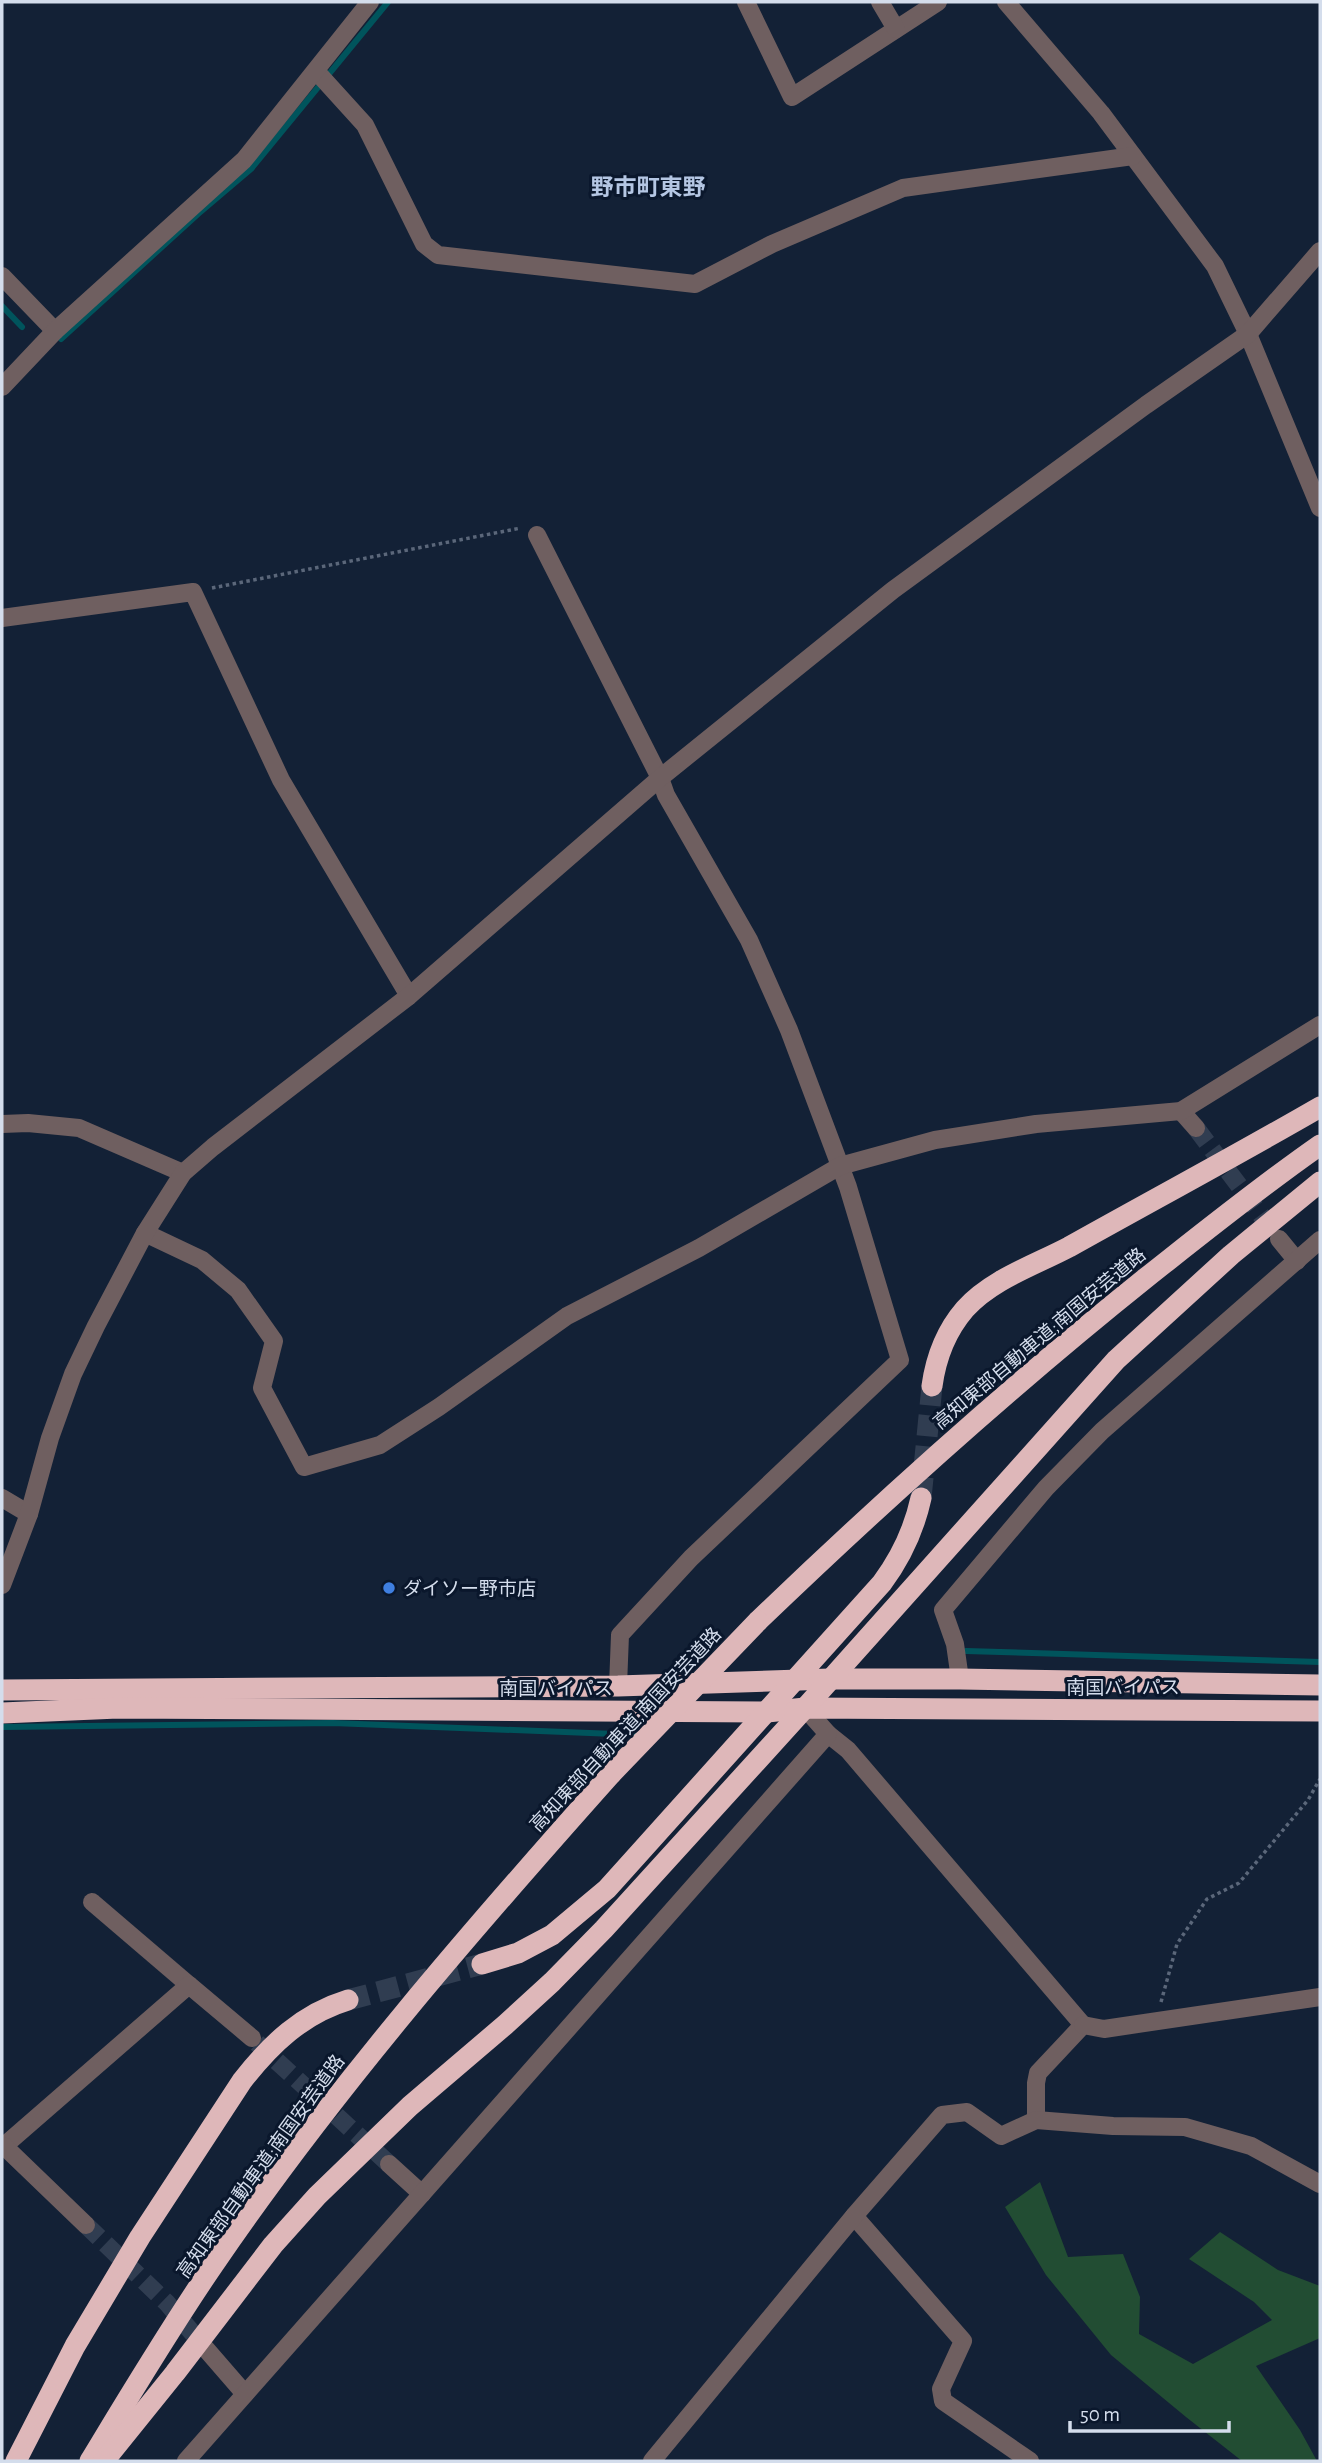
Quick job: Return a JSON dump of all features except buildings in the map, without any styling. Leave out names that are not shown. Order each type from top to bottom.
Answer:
[{"type":"highway","points":[[932,1386],[935,1362],[944,1342],[966,1308],[996,1284],[1061,1251],[1320,1107]]},
{"type":"highway","name":"高知東部自動車道;南国安芸道路","points":[[90,2461],[213,2264],[289,2159],[393,2025],[496,1903],[611,1774],[758,1621],[860,1523],[972,1423],[1082,1329],[1206,1230],[1320,1145]]},
{"type":"highway","points":[[104,2461],[273,2245],[317,2196],[410,2106],[552,1982],[805,1708],[1116,1360],[1231,1255],[1320,1182]]},
{"type":"highway","points":[[482,1964],[518,1953],[552,1935],[607,1889],[882,1583],[898,1562],[909,1539],[921,1498]]},
{"type":"highway","name":"南国バイパス","points":[[2,1690],[618,1686],[830,1679],[1320,1685]]},
{"type":"highway","name":"南国バイパス","points":[[2,1713],[118,1708],[766,1712],[805,1708],[1320,1711]]},
{"type":"highway","points":[[16,2461],[75,2346],[140,2237],[242,2081],[282,2036],[327,2006],[348,2000]]},
{"type":"street","points":[[2,387],[55,331],[244,160],[370,2]]},
{"type":"street","points":[[746,2],[792,97],[938,2]]},
{"type":"street","points":[[880,2],[897,29]]},
{"type":"street","points":[[1006,2],[1101,113],[1215,266],[1248,334],[1320,508]]},
{"type":"street","points":[[316,71],[365,125],[424,244],[438,255],[695,284],[772,244],[903,188],[1133,156]]},
{"type":"street","points":[[2,1585],[29,1514],[50,1438],[73,1374],[145,1233],[183,1173],[409,996],[660,778],[893,590],[1248,334],[1320,251]]},
{"type":"street","points":[[2,276],[55,331]]},
{"type":"street","points":[[537,535],[660,778],[666,795],[749,940],[789,1030],[841,1166],[900,1360],[691,1558],[620,1635],[618,1686]]},
{"type":"street","points":[[2,618],[193,592],[281,780],[409,996]]},
{"type":"street","points":[[145,1233],[202,1260],[238,1290],[275,1340],[262,1388],[304,1467],[380,1444],[439,1407],[567,1316],[699,1248],[841,1166],[935,1140],[1036,1124],[1181,1111],[1320,1025]]},
{"type":"street","points":[[1181,1111],[1196,1128]]},
{"type":"street","points":[[2,1124],[28,1123],[79,1128],[183,1173]]},
{"type":"street","points":[[1279,1239],[1297,1261]]},
{"type":"street","points":[[960,1679],[955,1644],[943,1610],[1046,1488],[1093,1441],[1320,1240]]},
{"type":"street","points":[[2,1498],[29,1514]]},
{"type":"street","points":[[805,1708],[828,1734],[848,1750],[1083,2025],[1104,2029],[1320,1997]]},
{"type":"street","points":[[186,2461],[828,1734]]},
{"type":"street","points":[[92,1902],[252,2038]]},
{"type":"street","points":[[86,2225],[3,2145],[189,1985]]},
{"type":"street","points":[[1036,2120],[1038,2073],[1083,2025]]},
{"type":"street","points":[[652,2461],[854,2216],[942,2115],[967,2112],[1001,2136],[1036,2120],[1113,2126],[1185,2127],[1251,2146],[1320,2184]]},
{"type":"street","points":[[389,2164],[422,2194]]},
{"type":"street","points":[[854,2216],[963,2340],[941,2389],[943,2401],[1030,2461]]},
{"type":"street","points":[[206,2349],[245,2395]]},
{"type":"path","points":[[193,592],[528,526],[537,535]]},
{"type":"path","points":[[1156,2021],[1177,1944],[1200,1910],[1208,1899],[1239,1883],[1308,1800],[1320,1779]]},
{"type":"green space","points":[[1040,2182],[1068,2257],[1123,2254],[1140,2297],[1139,2334],[1193,2364],[1272,2320],[1254,2302],[1189,2259],[1220,2232],[1278,2270],[1320,2286],[1320,2338],[1256,2366],[1300,2430],[1317,2461],[1242,2461],[1111,2355],[1046,2275],[1005,2207]]},
{"type":"waterway","points":[[61,339],[251,169],[388,2]]},
{"type":"waterway","points":[[2,306],[22,327]]},
{"type":"waterway","points":[[966,1651],[1320,1662]]},
{"type":"waterway","points":[[2,1727],[333,1723],[640,1735]]},
{"type":"tunnel","points":[[1196,1128],[1275,1234]]},
{"type":"tunnel","points":[[921,1498],[932,1386]]},
{"type":"tunnel","points":[[348,2000],[482,1964]]},
{"type":"tunnel","points":[[257,2043],[389,2164]]},
{"type":"tunnel","points":[[86,2225],[167,2303],[206,2349]]},
{"type":"place","name":"ダイソー野市店","points":[[389,1588]]},
{"type":"district","name":"野市町東野","points":[[648,187]]}]
